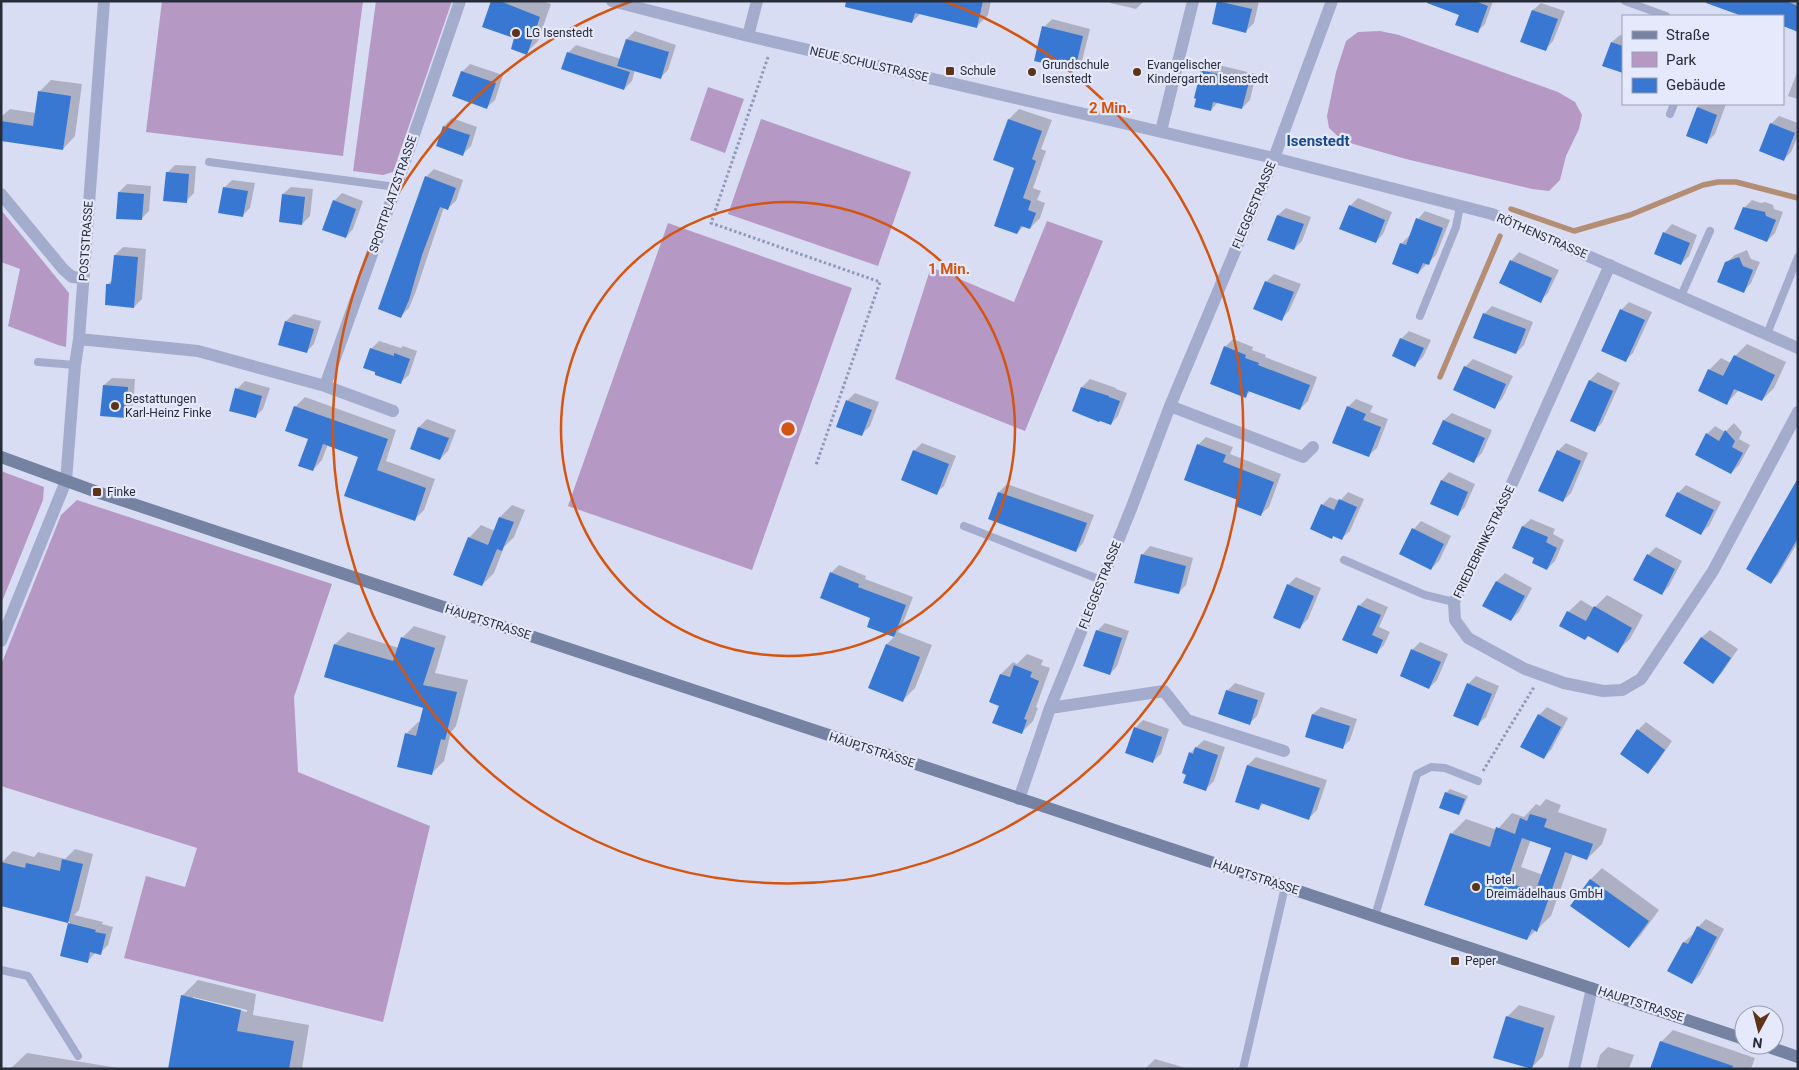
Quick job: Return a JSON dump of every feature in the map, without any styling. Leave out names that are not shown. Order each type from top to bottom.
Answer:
[{"type":"main road","name":"HAUPTSTRASSE","points":[[1,457],[66,482],[1734,1036]]},
{"type":"main road","points":[[1784,1052],[1798,1057]]},
{"type":"street","name":"POSTSTRASSE","points":[[1,642],[66,482],[75,365],[79,339],[104,1]]},
{"type":"street","name":"SPORTPLATZSTRASSE","points":[[325,386],[460,1]]},
{"type":"street","name":"NEUE SCHULSTRASSE","points":[[612,1],[748,36],[1274,158]]},
{"type":"street","points":[[748,36],[757,1]]},
{"type":"street","points":[[1161,131],[1193,1]]},
{"type":"street","name":"FLEGGESTRASSE","points":[[1019,799],[1050,708],[1131,509],[1170,406],[1274,158],[1332,1]]},
{"type":"street","name":"RÖTHENSTRASSE","points":[[1274,158],[1492,214],[1798,348]]},
{"type":"street","points":[[1,194],[63,269],[72,276],[83,278]]},
{"type":"street","name":"FRIEDEBRINKSTRASSE","points":[[1610,265],[1510,488],[1454,602],[1455,620],[1468,638],[1525,669],[1564,683],[1603,691],[1622,690],[1642,679],[1713,571],[1798,412]]},
{"type":"street","points":[[79,339],[198,351],[325,386],[393,411]]},
{"type":"street","points":[[1170,406],[1303,457],[1313,447]]},
{"type":"street","points":[[1050,708],[1164,691],[1188,720],[1284,751]]},
{"type":"street","points":[[1574,1069],[1592,988]]},
{"type":"lane","points":[[1625,1],[1663,15]]},
{"type":"lane","points":[[1670,114],[1674,105]]},
{"type":"lane","points":[[209,162],[396,187]]},
{"type":"lane","points":[[1420,316],[1456,226],[1460,206]]},
{"type":"lane","points":[[1682,296],[1710,231]]},
{"type":"lane","points":[[1767,334],[1798,257]]},
{"type":"lane","points":[[38,362],[75,365]]},
{"type":"lane","points":[[964,526],[1101,580]]},
{"type":"lane","points":[[1344,560],[1425,595],[1454,602]]},
{"type":"lane","points":[[1375,916],[1417,774],[1431,767],[1444,768],[1478,781]]},
{"type":"lane","points":[[1243,1069],[1285,887]]},
{"type":"lane","points":[[1,970],[28,976],[78,1056]]},
{"type":"path","points":[[774,42],[711,223],[880,282],[816,465]]},
{"type":"path","points":[[1478,781],[1540,675]]},
{"type":"green space","points":[[162,1],[363,1],[343,156],[146,132]]},
{"type":"green space","points":[[376,1],[452,1],[393,172],[383,175],[353,171]]},
{"type":"green space","points":[[1380,31],[1399,35],[1558,92],[1575,102],[1582,115],[1579,129],[1566,156],[1560,180],[1549,191],[1532,189],[1406,159],[1343,141],[1329,128],[1327,116],[1336,72],[1346,41],[1358,32]]},
{"type":"green space","points":[[708,87],[744,99],[725,153],[690,140]]},
{"type":"green space","points":[[761,119],[911,172],[878,266],[728,214]]},
{"type":"green space","points":[[1,210],[69,293],[66,347],[8,326],[20,269],[1,262]]},
{"type":"green space","points":[[1047,221],[1103,241],[1025,431],[895,379],[931,267],[1014,302]]},
{"type":"green space","points":[[668,223],[852,288],[752,570],[568,506]]},
{"type":"green space","points":[[1,471],[44,487],[43,500],[1,604]]},
{"type":"green space","points":[[77,500],[332,584],[294,697],[298,772],[430,826],[383,1022],[124,958],[146,876],[185,887],[197,848],[1,786],[1,665],[61,515]]},
{"type":"building","name":"LG Isenstedt","points":[[491,1],[500,1],[540,17],[527,55],[511,49],[514,38],[482,27]]},
{"type":"building","points":[[846,1],[983,1],[977,28],[915,13],[912,23],[845,7]]},
{"type":"building","points":[[1217,1],[1252,9],[1246,33],[1212,24]]},
{"type":"building","points":[[1428,1],[1475,1],[1488,6],[1478,33],[1455,25],[1459,15],[1427,3]]},
{"type":"building","points":[[1707,1],[1786,1],[1798,6],[1798,32],[1784,26],[1784,15],[1739,15],[1706,3]]},
{"type":"building","points":[[1532,10],[1558,19],[1546,51],[1520,42]]},
{"type":"building","points":[[1042,26],[1083,36],[1075,70],[1034,61]]},
{"type":"building","points":[[626,39],[669,52],[661,79],[617,66]]},
{"type":"building","points":[[1611,42],[1622,46],[1622,73],[1602,66]]},
{"type":"building","points":[[567,52],[630,72],[624,90],[561,69]]},
{"type":"building","points":[[1201,70],[1249,82],[1242,109],[1213,102],[1211,111],[1194,107],[1196,99],[1194,98]]},
{"type":"building","points":[[461,71],[496,83],[487,109],[452,96]]},
{"type":"building","points":[[38,91],[71,96],[63,150],[1,141],[1,121],[33,126]]},
{"type":"building","points":[[1697,107],[1717,115],[1707,144],[1686,136]]},
{"type":"building","points":[[1008,119],[1042,131],[1032,159],[1036,161],[1023,198],[1031,201],[1028,210],[1036,213],[1030,229],[1021,226],[1017,234],[994,226],[1014,168],[993,160]]},
{"type":"building","points":[[1770,123],[1795,133],[1784,161],[1759,151]]},
{"type":"building","points":[[443,126],[470,135],[463,156],[436,146]]},
{"type":"building","points":[[166,172],[189,174],[187,203],[163,201]]},
{"type":"building","points":[[425,176],[456,188],[448,210],[440,207],[422,255],[409,300],[401,318],[378,309]]},
{"type":"building","points":[[223,187],[248,191],[243,217],[218,213]]},
{"type":"building","points":[[118,192],[144,194],[142,220],[116,219]]},
{"type":"building","points":[[282,194],[305,197],[302,225],[279,222]]},
{"type":"building","points":[[333,200],[356,209],[346,238],[322,230]]},
{"type":"building","points":[[1349,205],[1385,220],[1376,243],[1339,229]]},
{"type":"building","points":[[1743,207],[1765,212],[1766,216],[1776,220],[1767,242],[1734,229]]},
{"type":"building","points":[[1277,215],[1304,224],[1294,250],[1267,240]]},
{"type":"building","points":[[1416,218],[1443,228],[1429,265],[1423,263],[1418,274],[1392,264],[1400,243],[1406,245]]},
{"type":"building","points":[[1663,232],[1690,243],[1681,265],[1654,254]]},
{"type":"building","points":[[114,255],[138,257],[134,308],[105,305],[106,284],[111,284]]},
{"type":"building","points":[[1739,257],[1743,266],[1753,270],[1744,293],[1717,282],[1725,262]]},
{"type":"building","points":[[1510,260],[1552,278],[1541,303],[1499,283]]},
{"type":"building","points":[[1265,281],[1294,292],[1282,321],[1253,309]]},
{"type":"building","points":[[1620,309],[1645,320],[1626,362],[1601,351]]},
{"type":"building","points":[[1483,313],[1526,329],[1516,354],[1473,338]]},
{"type":"building","points":[[285,321],[314,329],[307,353],[278,345]]},
{"type":"building","points":[[1400,338],[1424,348],[1415,367],[1392,356]]},
{"type":"building","points":[[1224,346],[1246,355],[1245,358],[1259,363],[1258,365],[1310,385],[1300,410],[1248,391],[1246,398],[1210,384]]},
{"type":"building","points":[[370,348],[394,356],[394,353],[410,359],[401,384],[375,375],[375,372],[363,368]]},
{"type":"building","points":[[1734,355],[1775,375],[1762,401],[1734,389],[1727,405],[1698,391],[1708,369],[1723,376]]},
{"type":"building","points":[[1464,366],[1506,384],[1495,409],[1453,390]]},
{"type":"building","points":[[1589,380],[1613,391],[1595,432],[1570,421]]},
{"type":"building","points":[[103,385],[128,387],[126,418],[100,416]]},
{"type":"building","points":[[1081,387],[1120,401],[1111,425],[1072,411]]},
{"type":"building","points":[[235,388],[262,396],[256,418],[229,411]]},
{"type":"building","points":[[846,400],[872,410],[862,436],[836,427]]},
{"type":"building","points":[[294,406],[388,439],[377,470],[426,488],[415,521],[344,496],[358,457],[323,444],[313,471],[298,466],[308,439],[285,431]]},
{"type":"building","points":[[1347,406],[1366,414],[1363,420],[1381,427],[1369,457],[1332,443]]},
{"type":"building","points":[[1443,420],[1485,438],[1474,463],[1432,444]]},
{"type":"building","points":[[418,427],[449,438],[440,460],[410,449]]},
{"type":"building","points":[[1725,430],[1735,441],[1732,447],[1743,453],[1731,474],[1695,455],[1706,433],[1719,441]]},
{"type":"building","points":[[1197,444],[1226,455],[1223,462],[1274,482],[1261,516],[1235,506],[1238,500],[1184,480]]},
{"type":"building","points":[[913,450],[949,464],[937,495],[901,480]]},
{"type":"building","points":[[1557,450],[1581,461],[1563,502],[1538,491]]},
{"type":"building","points":[[1798,478],[1798,538],[1771,584],[1746,569]]},
{"type":"building","points":[[1441,480],[1468,492],[1458,516],[1430,504]]},
{"type":"building","points":[[998,492],[1087,523],[1076,552],[988,519]]},
{"type":"building","points":[[1677,492],[1714,510],[1701,535],[1665,516]]},
{"type":"building","points":[[1339,499],[1357,507],[1342,540],[1333,536],[1332,539],[1310,529],[1321,504],[1334,510]]},
{"type":"building","points":[[499,517],[514,522],[502,551],[497,549],[482,586],[453,575],[468,537],[488,545]]},
{"type":"building","points":[[1522,526],[1548,537],[1546,542],[1557,548],[1547,570],[1532,563],[1534,558],[1512,548]]},
{"type":"building","points":[[1412,528],[1444,544],[1431,570],[1399,554]]},
{"type":"building","points":[[1141,554],[1186,566],[1179,594],[1134,583]]},
{"type":"building","points":[[1647,554],[1675,569],[1662,595],[1633,580]]},
{"type":"building","points":[[830,572],[859,584],[858,587],[906,605],[894,637],[867,627],[870,618],[820,598]]},
{"type":"building","points":[[1496,581],[1525,596],[1511,621],[1482,606]]},
{"type":"building","points":[[1287,584],[1314,596],[1300,629],[1273,618]]},
{"type":"building","points":[[1358,605],[1381,615],[1372,635],[1383,640],[1377,654],[1342,640]]},
{"type":"building","points":[[1594,606],[1632,628],[1618,653],[1588,636],[1585,640],[1559,626],[1567,611],[1586,621]]},
{"type":"building","points":[[1096,630],[1122,638],[1110,675],[1083,666]]},
{"type":"building","points":[[401,637],[435,648],[423,685],[457,692],[445,740],[441,739],[432,775],[397,767],[405,733],[416,736],[423,708],[324,677],[334,644],[393,661]]},
{"type":"building","points":[[1701,637],[1731,658],[1713,684],[1683,663]]},
{"type":"building","points":[[886,644],[920,657],[903,702],[868,688]]},
{"type":"building","points":[[1411,649],[1441,662],[1429,689],[1400,676]]},
{"type":"building","points":[[1014,665],[1032,672],[1030,677],[1039,681],[1024,719],[1027,720],[1022,734],[992,723],[999,706],[989,702],[1000,674],[1010,677]]},
{"type":"building","points":[[1467,683],[1492,694],[1478,726],[1453,716]]},
{"type":"building","points":[[1226,690],[1258,700],[1250,725],[1218,714]]},
{"type":"building","points":[[1312,714],[1350,726],[1343,749],[1305,737]]},
{"type":"building","points":[[1538,714],[1561,727],[1544,759],[1520,747]]},
{"type":"building","points":[[1134,727],[1162,737],[1153,763],[1125,753]]},
{"type":"building","points":[[1637,729],[1665,750],[1648,774],[1620,754]]},
{"type":"building","points":[[1195,747],[1218,755],[1206,791],[1183,783],[1186,775],[1182,773],[1189,752],[1193,754]]},
{"type":"building","points":[[1247,765],[1320,788],[1309,820],[1261,803],[1259,810],[1235,802]]},
{"type":"building","points":[[1445,792],[1465,799],[1459,815],[1439,808]]},
{"type":"building","name":"Hotel Dreimädelhaus GmbH","points":[[1530,814],[1547,819],[1544,827],[1593,844],[1587,860],[1565,852],[1537,932],[1532,929],[1527,940],[1424,905],[1450,833],[1490,847],[1496,827],[1515,834],[1520,818],[1527,821]],"holes":[[[1522,838],[1551,848],[1535,892],[1507,882]]]},
{"type":"building","points":[[62,859],[83,864],[68,923],[1,906],[1,862],[25,868],[26,863],[60,871]]},
{"type":"building","points":[[1590,879],[1649,921],[1629,948],[1570,906]]},
{"type":"building","points":[[68,923],[106,934],[101,955],[90,952],[88,963],[60,956]]},
{"type":"building","points":[[1697,926],[1717,937],[1692,984],[1667,971],[1683,942],[1688,944]]},
{"type":"building","points":[[181,995],[241,1010],[237,1031],[294,1041],[289,1069],[168,1069]]},
{"type":"building","points":[[1506,1016],[1544,1028],[1532,1069],[1493,1058]]},
{"type":"building","points":[[1660,1041],[1733,1066],[1732,1069],[1650,1069]]},
{"type":"waterway","points":[[1511,209],[1574,231],[1630,215],[1703,185],[1718,182],[1736,182],[1798,198]]},
{"type":"waterway","points":[[1440,377],[1500,236]]},
{"type":"place","name":"LG Isenstedt","points":[[516,33]]},
{"type":"place","name":"Schule","points":[[950,71]]},
{"type":"place","name":"Grundschule Isenstedt","points":[[1032,72]]},
{"type":"place","name":"Evangelischer Kindergarten Isenstedt","points":[[1137,72]]},
{"type":"place","name":"Bestattungen Karl-Heinz Finke","points":[[115,406]]},
{"type":"place","name":"Finke","points":[[97,492]]},
{"type":"place","name":"Hotel Dreimädelhaus GmbH","points":[[1476,887]]},
{"type":"place","name":"Peper","points":[[1455,961]]},
{"type":"district","name":"Isenstedt","points":[[1318,141]]}]
